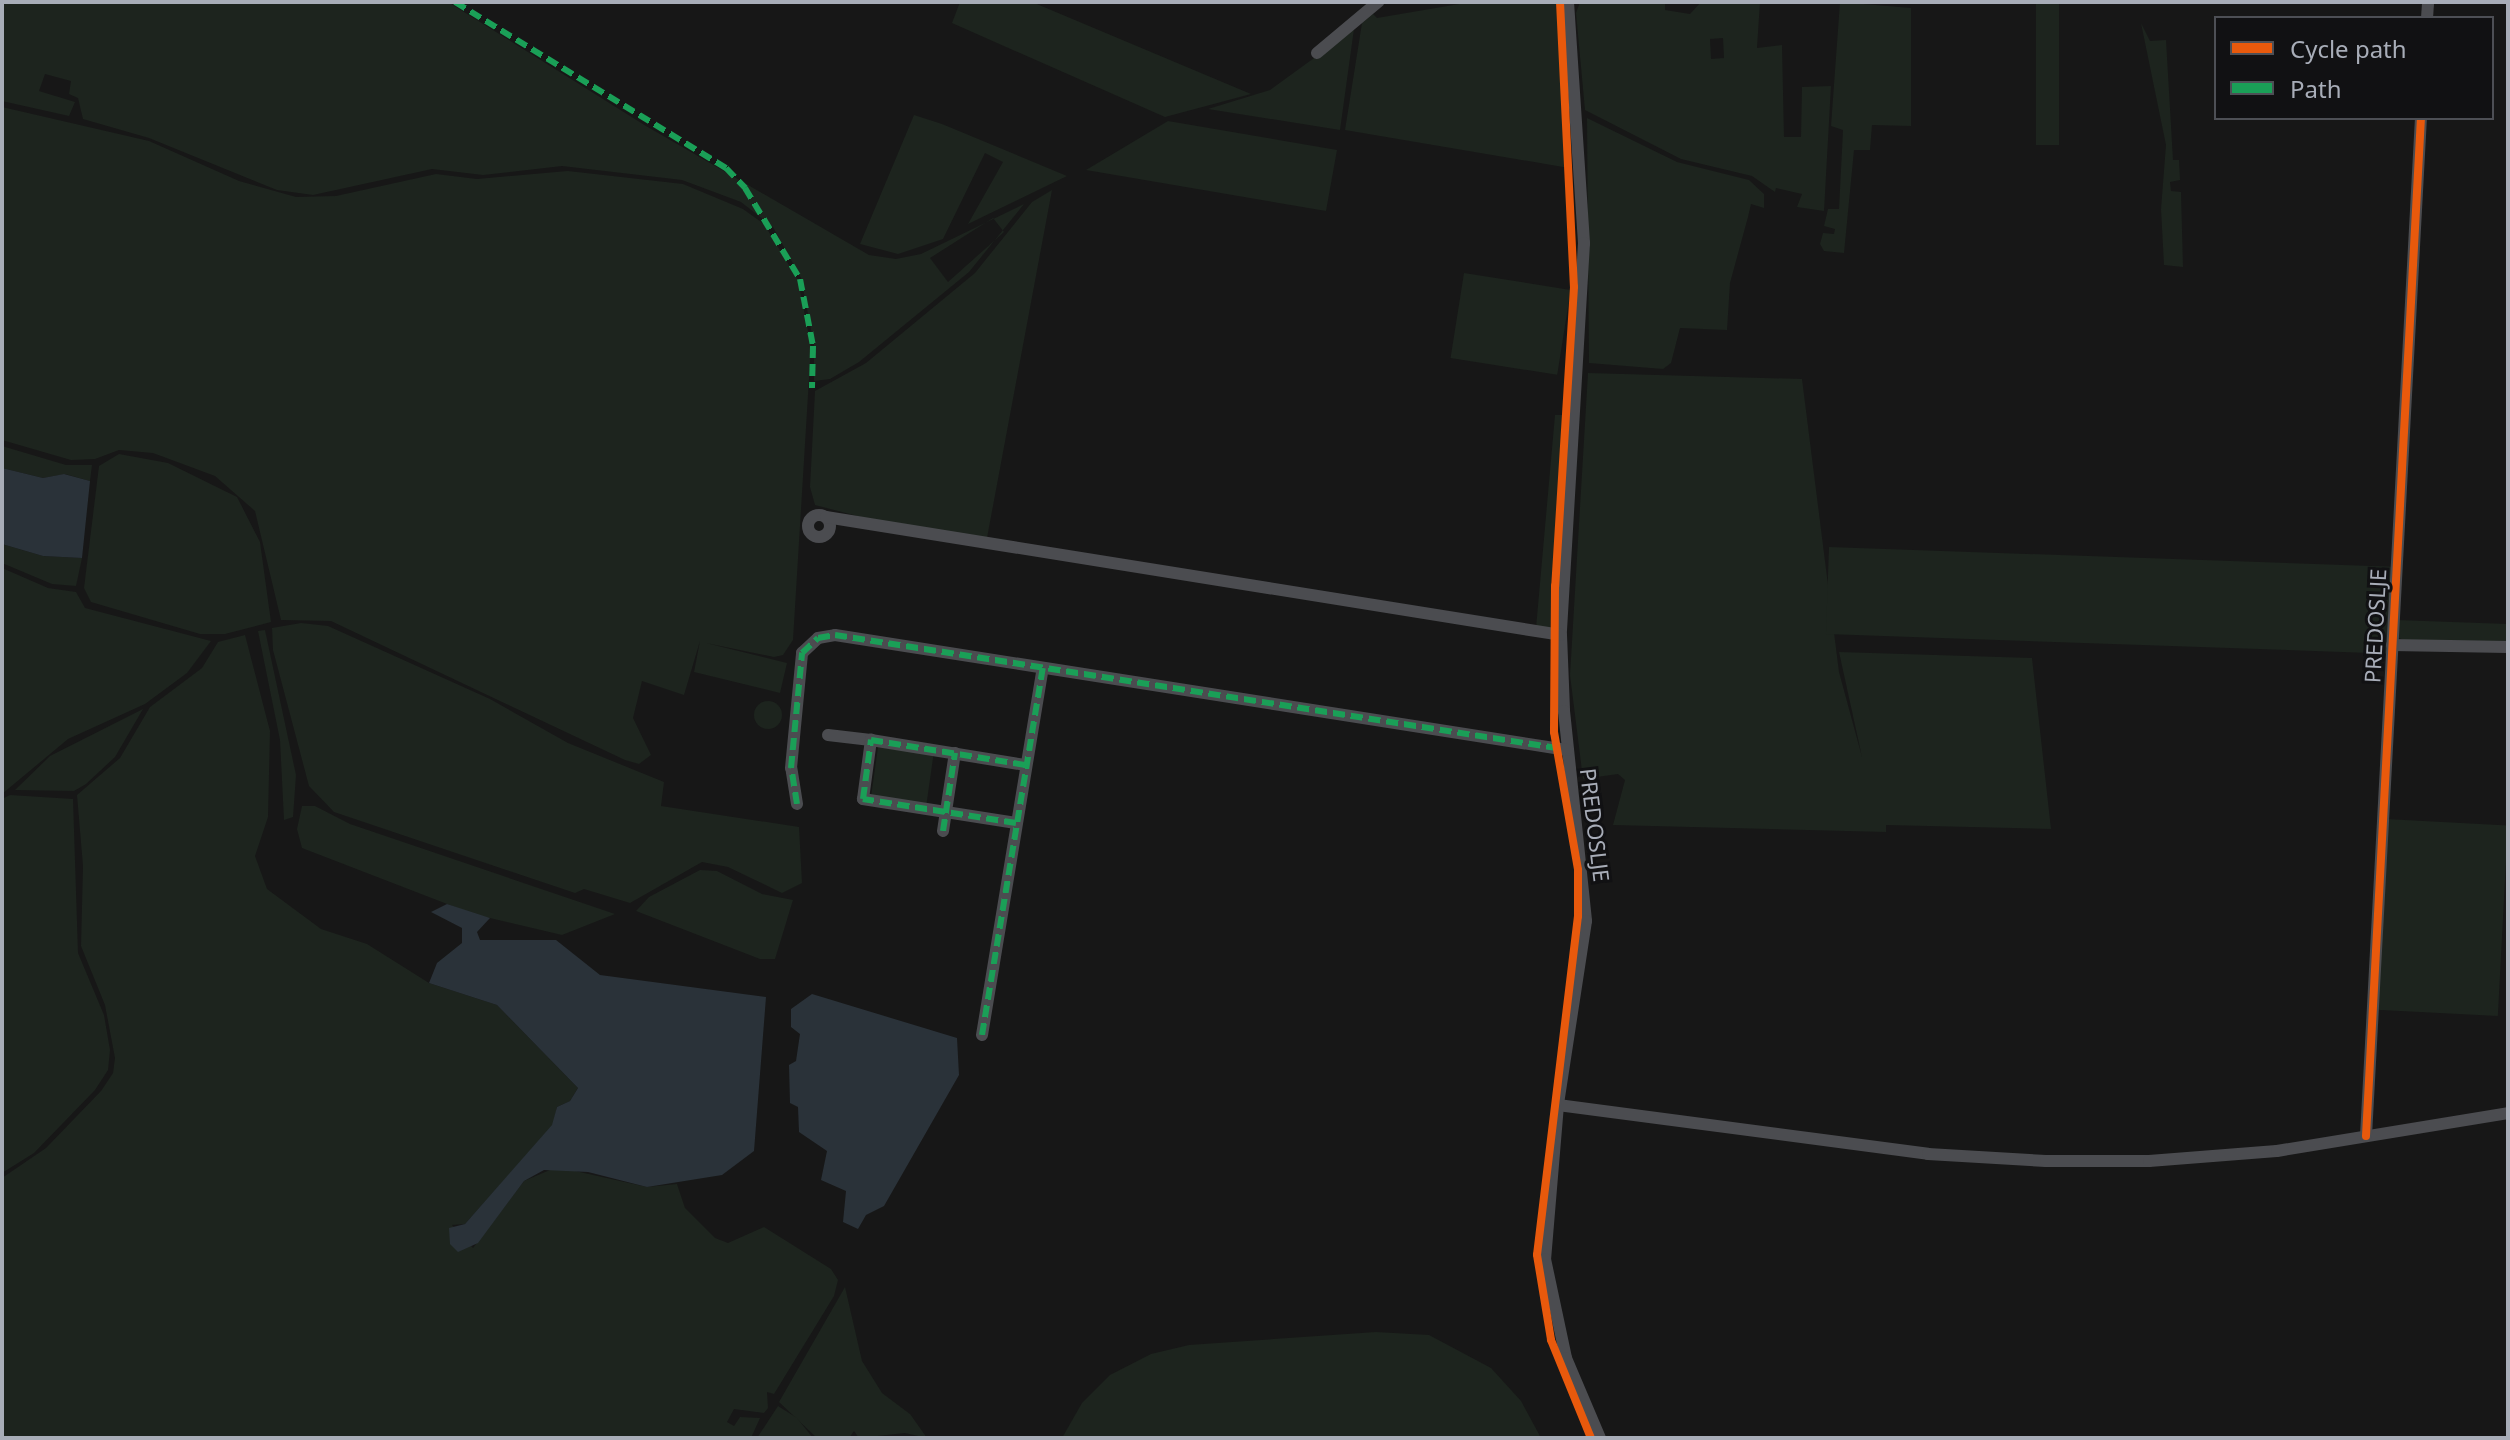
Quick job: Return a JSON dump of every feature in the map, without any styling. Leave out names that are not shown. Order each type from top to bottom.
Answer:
[{"type":"street","points":[[1317,53],[1378,2]]},
{"type":"street","name":"PREDOSLJE","points":[[1568,2],[1584,243],[1561,635],[1567,750],[1586,921],[1558,1105],[1549,1197],[1548,1288],[1566,1358],[1600,1438]]},
{"type":"street","name":"PREDOSLJE","points":[[2366,1136],[2421,120]]},
{"type":"street","points":[[828,523],[855,521],[1561,635]]},
{"type":"street","points":[[797,804],[791,768],[796,678],[802,653],[818,638],[835,635],[1567,750]]},
{"type":"street","name":"PREDOSLJE","points":[[2392,645],[2508,647]]},
{"type":"street","points":[[982,1035],[1043,668]]},
{"type":"street","points":[[828,735],[1026,765]]},
{"type":"street","points":[[871,740],[863,799],[1016,823]]},
{"type":"street","points":[[943,831],[955,753]]},
{"type":"street","points":[[1558,1105],[1985,1159],[2196,1159],[2508,1113]]},
{"type":"shaded area","points":[[2,2],[448,2],[646,126],[869,255],[896,259],[921,254],[986,222],[930,258],[948,282],[994,241],[969,272],[859,362],[830,379],[814,381],[814,345],[801,278],[773,227],[741,202],[682,180],[562,166],[483,175],[432,169],[313,195],[277,190],[149,138],[83,119],[78,98],[69,94],[71,81],[45,74],[39,91],[75,102],[69,116],[2,101]]},
{"type":"shaded area","points":[[960,2],[1032,2],[1251,94],[1165,117],[952,23]]},
{"type":"shaded area","points":[[1471,2],[1557,2],[1569,168],[1345,130],[1362,23],[1373,14],[1377,18]]},
{"type":"shaded area","points":[[1580,2],[1665,2],[1665,10],[1690,14],[1701,2],[1760,2],[1757,48],[1782,45],[1784,137],[1801,137],[1802,87],[1831,86],[1824,211],[1797,207],[1802,194],[1776,188],[1775,192],[1752,176],[1681,159],[1585,110],[1576,13]],"holes":[[[1723,38],[1724,58],[1711,59],[1710,39]]]},
{"type":"shaded area","points":[[1840,2],[1911,8],[1911,126],[1872,125],[1870,150],[1854,150],[1844,253],[1824,251],[1820,244],[1823,233],[1834,234],[1835,229],[1824,226],[1828,209],[1839,209],[1843,130],[1831,126]]},
{"type":"shaded area","points":[[2036,2],[2059,2],[2059,145],[2036,145]]},
{"type":"shaded area","points":[[2141,23],[2150,41],[2166,40],[2173,160],[2179,160],[2180,180],[2170,182],[2171,191],[2181,192],[2183,267],[2164,265],[2161,209],[2166,145]]},
{"type":"shaded area","points":[[1354,29],[1340,130],[1208,109],[1270,90]]},
{"type":"shaded area","points":[[2,107],[149,141],[239,181],[296,197],[336,196],[436,174],[477,179],[568,171],[683,184],[743,209],[764,224],[798,280],[811,346],[793,640],[783,655],[774,657],[706,643],[787,663],[780,693],[694,672],[700,641],[684,695],[642,681],[633,718],[651,755],[639,764],[625,760],[331,621],[281,620],[255,511],[215,476],[153,453],[119,450],[95,459],[71,460],[2,440]]},
{"type":"shaded area","points":[[914,115],[1067,176],[968,224],[1003,162],[985,153],[943,239],[898,254],[860,244]]},
{"type":"shaded area","points":[[1587,118],[1677,162],[1749,180],[1764,194],[1764,208],[1751,204],[1730,283],[1727,330],[1680,328],[1671,363],[1663,369],[1589,363]]},
{"type":"shaded area","points":[[1168,121],[1337,150],[1326,211],[1086,170]]},
{"type":"shaded area","points":[[1052,190],[987,538],[869,519],[815,505],[810,487],[815,391],[866,363],[975,273],[1032,202]]},
{"type":"shaded area","points":[[1024,204],[1003,230],[994,219]]},
{"type":"shaded area","points":[[1464,273],[1571,290],[1557,375],[1451,358]]},
{"type":"shaded area","points":[[1588,373],[1802,379],[1839,672],[1862,757],[1839,652],[2032,658],[2051,829],[1886,825],[1886,832],[1613,825],[1625,780],[1618,774],[1583,779],[1570,675]]},
{"type":"shaded area","points":[[1555,415],[1567,415],[1552,629],[1536,628]]},
{"type":"shaded area","points":[[2,446],[66,465],[92,465],[90,481],[65,474],[43,478],[2,468]]},
{"type":"shaded area","points":[[119,454],[168,463],[237,497],[260,542],[271,622],[225,634],[200,634],[91,602],[84,588],[99,466]]},
{"type":"shaded area","points":[[2,468],[43,478],[64,474],[90,481],[82,558],[43,556],[2,544]]},
{"type":"shaded area","points":[[2,544],[43,556],[82,558],[76,586],[52,584],[2,563]]},
{"type":"shaded area","points":[[1829,547],[2394,567],[2391,654],[1826,634]]},
{"type":"shaded area","points":[[2,568],[48,588],[76,592],[85,608],[211,641],[187,673],[145,704],[68,739],[2,794]]},
{"type":"shaded area","points":[[2397,620],[2508,624],[2508,644],[2404,640],[2399,638]]},
{"type":"shaded area","points":[[301,623],[328,626],[490,699],[568,743],[664,782],[661,806],[799,827],[802,883],[782,893],[728,867],[702,862],[630,903],[584,889],[575,893],[334,812],[309,786],[273,650],[272,628]]},
{"type":"shaded area","points":[[265,630],[296,775],[293,817],[284,820],[280,740],[258,631]]},
{"type":"shaded area","points":[[245,635],[270,731],[268,817],[255,856],[267,889],[321,929],[367,944],[429,983],[497,1005],[578,1088],[570,1101],[557,1107],[553,1125],[465,1224],[452,1225],[473,1248],[524,1181],[557,1167],[647,1187],[677,1184],[685,1208],[715,1238],[728,1243],[764,1227],[831,1269],[838,1280],[834,1296],[774,1394],[767,1392],[768,1408],[764,1413],[734,1409],[727,1422],[734,1426],[740,1417],[760,1418],[751,1438],[2,1438],[2,1178],[46,1148],[101,1091],[113,1073],[115,1058],[105,1005],[81,946],[83,866],[77,795],[120,758],[150,707],[202,668],[218,642]]},
{"type":"shaded area","points":[[768,701],[778,705],[782,715],[778,725],[768,729],[758,725],[754,715],[758,705]]},
{"type":"shaded area","points":[[143,709],[115,757],[86,784],[74,791],[15,790],[50,756]]},
{"type":"shaded area","points":[[878,747],[933,755],[927,803],[871,796]]},
{"type":"shaded area","points":[[10,795],[73,799],[78,953],[104,1015],[110,1050],[108,1070],[95,1090],[34,1153],[2,1173],[2,799]]},
{"type":"shaded area","points":[[302,806],[315,806],[350,824],[615,914],[562,935],[473,914],[302,848],[297,829]]},
{"type":"shaded area","points":[[2386,819],[2508,825],[2498,1016],[2376,1010]]},
{"type":"shaded area","points":[[700,870],[717,871],[762,894],[793,900],[775,959],[760,959],[636,911],[649,897]]},
{"type":"shaded area","points":[[447,904],[490,918],[477,932],[480,940],[556,940],[600,975],[766,997],[754,1151],[722,1175],[647,1187],[588,1172],[544,1170],[524,1181],[478,1243],[458,1252],[450,1244],[449,1228],[465,1224],[552,1125],[557,1107],[570,1101],[578,1088],[497,1005],[429,983],[437,963],[462,943],[462,928],[431,912]]},
{"type":"shaded area","points":[[812,994],[957,1038],[959,1075],[884,1206],[866,1215],[858,1229],[843,1222],[846,1191],[821,1180],[827,1151],[799,1132],[798,1107],[790,1103],[789,1065],[796,1061],[800,1034],[791,1027],[791,1009]]},
{"type":"shaded area","points":[[845,1287],[862,1361],[882,1393],[910,1414],[927,1438],[905,1433],[859,1438],[854,1431],[849,1438],[817,1438],[779,1402]]},
{"type":"shaded area","points":[[1376,1332],[1429,1335],[1491,1368],[1521,1401],[1541,1438],[1062,1438],[1082,1403],[1110,1375],[1151,1354],[1189,1345]]},
{"type":"shaded area","points":[[778,1406],[797,1418],[813,1438],[757,1438]]},
{"type":"marked path","points":[[455,2],[726,168],[745,188],[800,279],[813,346],[812,388]]},
{"type":"marked path","points":[[797,804],[791,768],[802,653],[818,638],[835,635],[1563,749]]},
{"type":"marked path","points":[[982,1035],[1043,668]]},
{"type":"marked path","points":[[1016,823],[863,799],[871,740],[1026,765]]},
{"type":"marked path","points":[[943,831],[955,753]]},
{"type":"cycle path","points":[[1560,2],[1574,287],[1555,586],[1554,732],[1578,870],[1578,916],[1537,1255],[1551,1340],[1591,1438]]},
{"type":"cycle path","points":[[2366,1136],[2421,120]]}]
